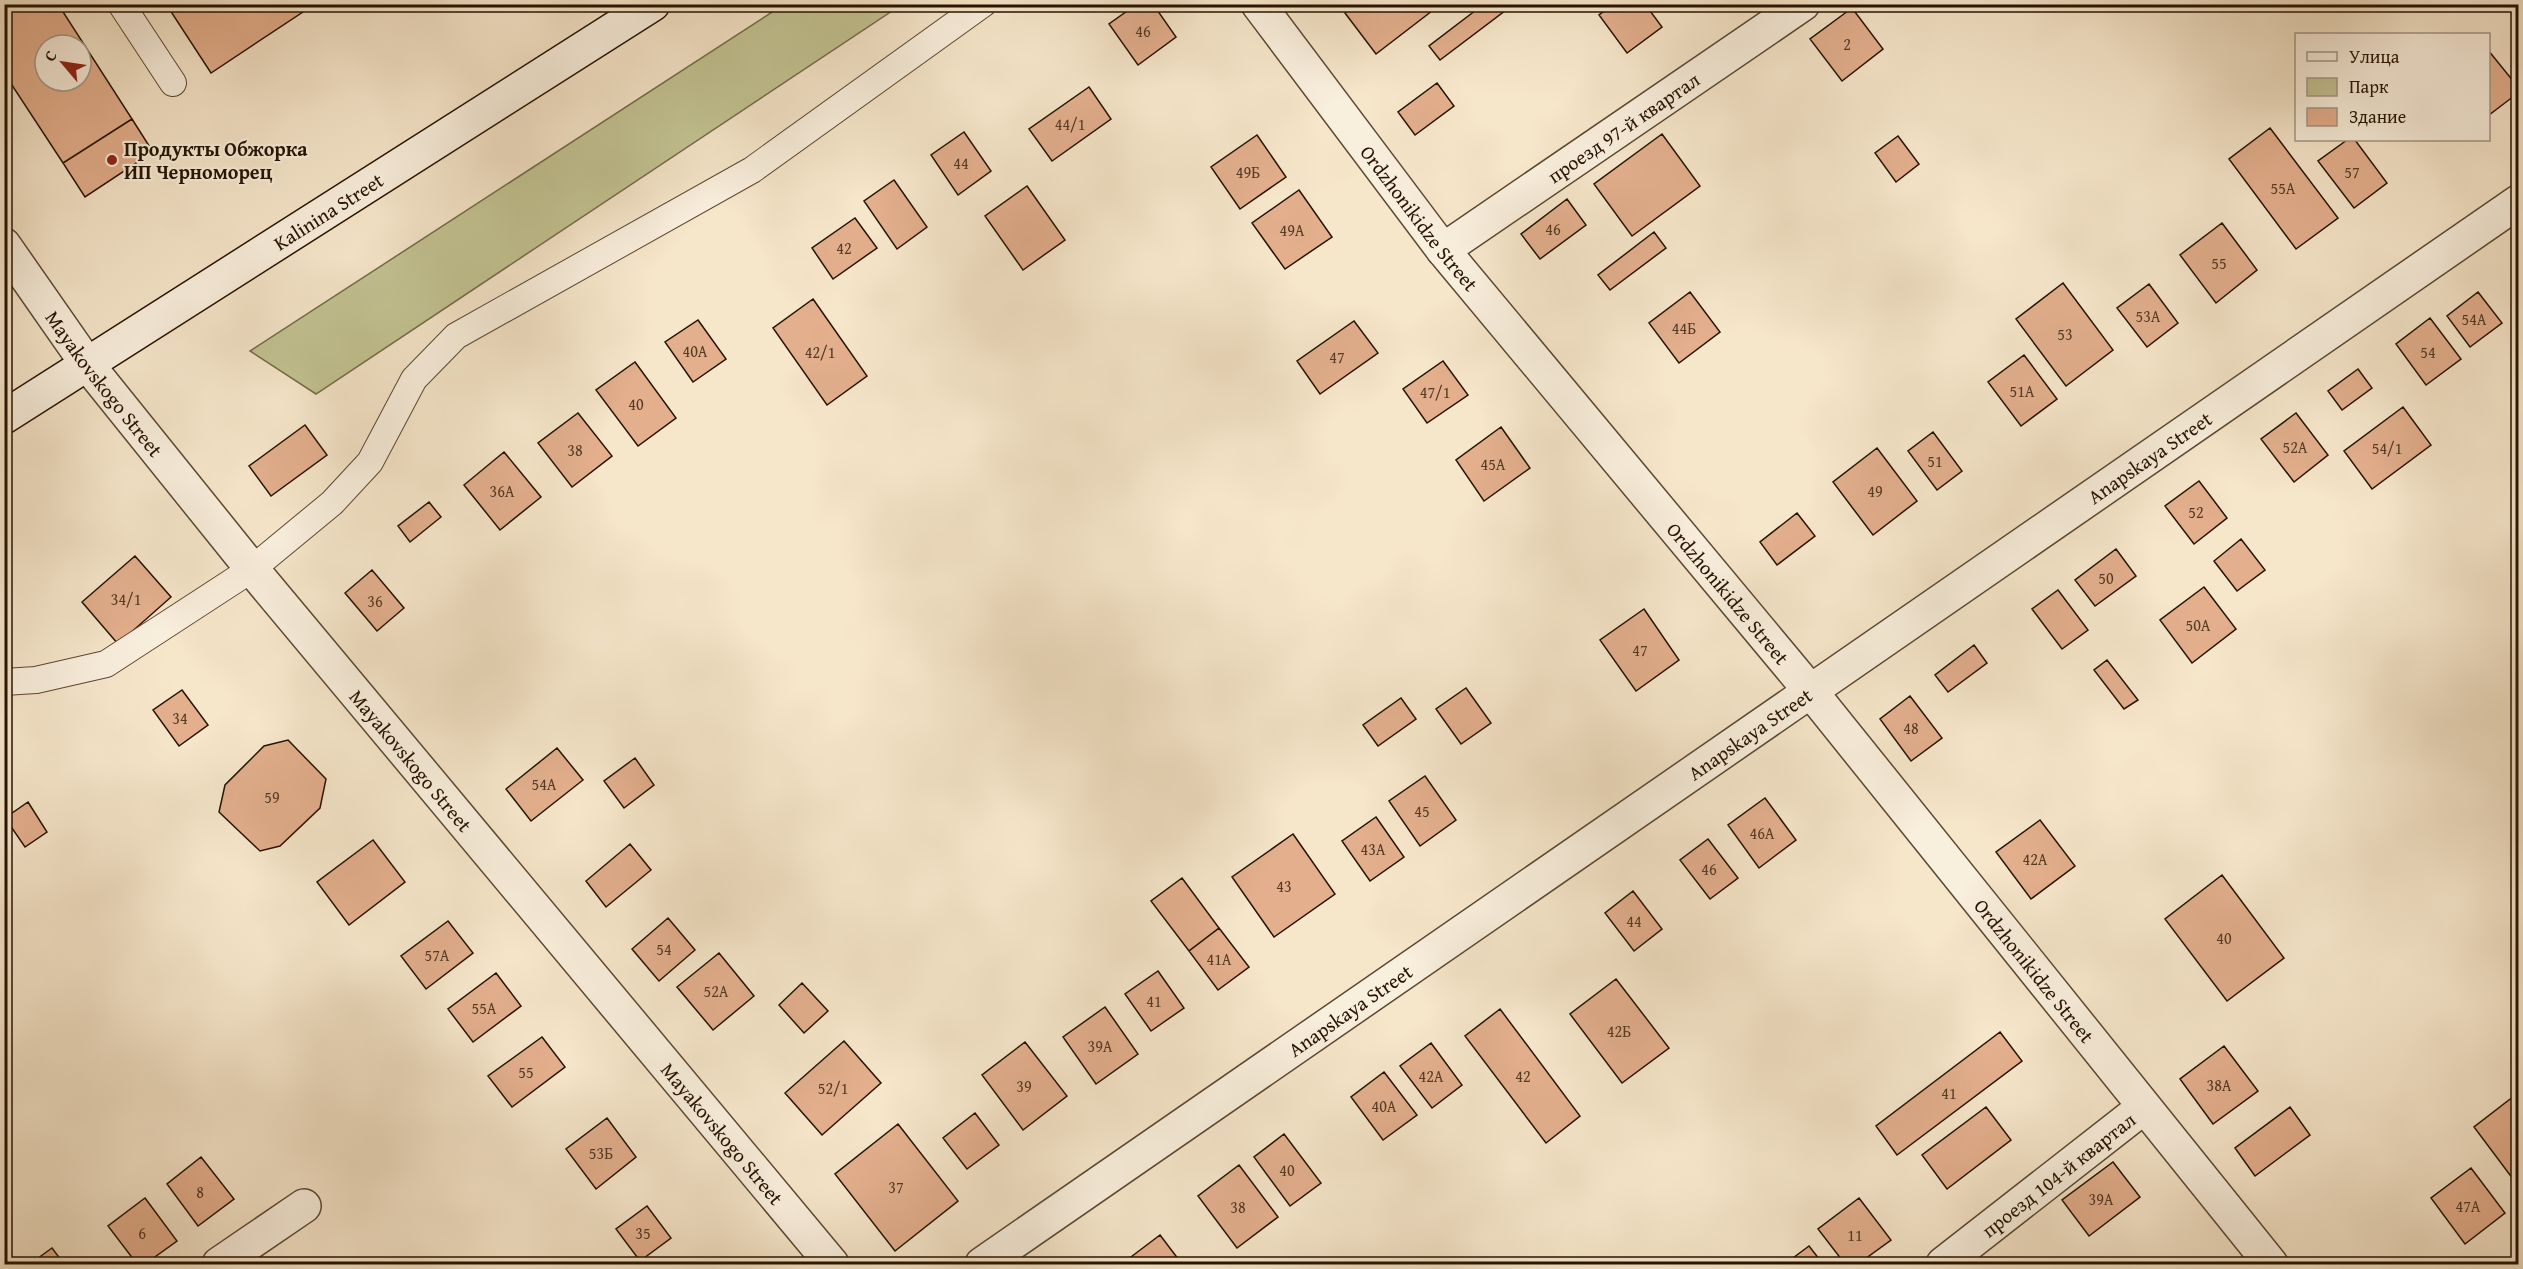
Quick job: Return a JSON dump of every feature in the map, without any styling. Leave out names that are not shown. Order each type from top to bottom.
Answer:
[{"type":"street","name":"Kalinina Street","points":[[4,417],[653,4]]},
{"type":"street","name":"Ordzhonikidze Street","points":[[1258,4],[1443,250],[1812,693],[2271,1264]]},
{"type":"street","name":"проезд 97-й квартал","points":[[1443,250],[1803,4]]},
{"type":"street","name":"Anapskaya Street","points":[[982,1264],[1812,693],[2518,202]]},
{"type":"street","name":"Mayakovskogo Street","points":[[4,245],[87,364],[252,569],[832,1264]]},
{"type":"street","name":"проезд 104-й квартал","points":[[1943,1264],[2144,1107]]},
{"type":"street","points":[[219,1264],[304,1206]]},
{"type":"lane","points":[[121,4],[173,83]]},
{"type":"lane","points":[[4,682],[36,680],[106,664],[252,569],[332,503],[370,462],[414,379],[456,336],[752,170],[983,4]]},
{"type":"green space","points":[[783,5],[901,5],[316,394],[250,351]]},
{"type":"building","points":[[4,4],[58,4],[77,33],[33,33],[33,93],[93,93],[93,58],[132,119],[63,163],[4,73]]},
{"type":"building","points":[[166,4],[315,4],[211,73]]},
{"type":"building","points":[[1137,4],[1153,4],[1176,37],[1138,65],[1109,24]]},
{"type":"building","points":[[1356,4],[1441,4],[1376,54],[1345,13]]},
{"type":"building","points":[[1484,4],[1508,4],[1510,7],[1440,60],[1429,46]]},
{"type":"building","points":[[1613,4],[1645,4],[1662,27],[1627,53],[1599,15]]},
{"type":"building","points":[[1852,8],[1883,49],[1842,81],[1810,39]]},
{"type":"building","points":[[2490,52],[2518,87],[2518,93],[2490,114]]},
{"type":"building","points":[[1437,83],[1454,106],[1415,135],[1398,112]]},
{"type":"building","points":[[1089,87],[1111,119],[1052,161],[1029,129]]},
{"type":"building","points":[[132,119],[153,152],[85,197],[63,163]]},
{"type":"building","points":[[2270,128],[2338,218],[2296,249],[2229,159]]},
{"type":"building","points":[[964,132],[991,171],[958,195],[931,155]]},
{"type":"building","points":[[1662,134],[1700,186],[1632,236],[1594,184]]},
{"type":"building","points":[[1257,135],[1286,177],[1240,209],[1211,167]]},
{"type":"building","points":[[1898,136],[1919,164],[1896,182],[1875,153]]},
{"type":"building","points":[[2346,141],[2356,141],[2387,183],[2354,208],[2318,161]]},
{"type":"building","points":[[894,180],[927,227],[897,249],[864,201]]},
{"type":"building","points":[[1027,186],[1065,240],[1023,270],[985,216]]},
{"type":"building","points":[[1299,190],[1332,237],[1285,269],[1252,223]]},
{"type":"building","points":[[1567,199],[1586,225],[1540,259],[1521,234]]},
{"type":"building","points":[[855,218],[877,248],[833,279],[812,248]]},
{"type":"building","points":[[2222,223],[2257,270],[2216,303],[2180,255]]},
{"type":"building","points":[[1654,232],[1666,248],[1610,290],[1598,275]]},
{"type":"building","points":[[2063,283],[2113,350],[2066,386],[2016,319]]},
{"type":"building","points":[[2149,284],[2178,323],[2147,347],[2117,308]]},
{"type":"building","points":[[1690,292],[1720,332],[1679,363],[1649,323]]},
{"type":"building","points":[[2478,292],[2502,323],[2470,347],[2447,316]]},
{"type":"building","points":[[813,299],[867,376],[827,405],[773,328]]},
{"type":"building","points":[[2430,318],[2461,359],[2426,385],[2396,344]]},
{"type":"building","points":[[698,320],[726,359],[693,382],[665,342]]},
{"type":"building","points":[[1354,321],[1378,353],[1320,394],[1297,361]]},
{"type":"building","points":[[2024,355],[2057,399],[2021,426],[1988,382]]},
{"type":"building","points":[[1443,361],[1468,395],[1427,423],[1403,389]]},
{"type":"building","points":[[635,362],[676,418],[638,446],[596,390]]},
{"type":"building","points":[[2358,369],[2372,388],[2342,410],[2328,391]]},
{"type":"building","points":[[2403,407],[2431,445],[2372,489],[2344,451]]},
{"type":"building","points":[[578,413],[612,456],[572,487],[538,443]]},
{"type":"building","points":[[2296,413],[2328,455],[2294,482],[2261,439]]},
{"type":"building","points":[[305,425],[327,455],[271,496],[249,466]]},
{"type":"building","points":[[1501,427],[1530,468],[1484,501],[1456,460]]},
{"type":"building","points":[[1933,432],[1962,471],[1937,490],[1908,451]]},
{"type":"building","points":[[1877,448],[1917,501],[1873,535],[1833,482]]},
{"type":"building","points":[[504,452],[541,497],[500,530],[464,485]]},
{"type":"building","points":[[2199,481],[2227,518],[2194,544],[2165,506]]},
{"type":"building","points":[[429,502],[441,517],[410,542],[398,526]]},
{"type":"building","points":[[1797,513],[1815,536],[1777,565],[1760,542]]},
{"type":"building","points":[[2241,539],[2265,570],[2237,591],[2214,561]]},
{"type":"building","points":[[2116,549],[2136,576],[2095,606],[2075,580]]},
{"type":"building","points":[[135,556],[171,597],[118,644],[82,602]]},
{"type":"building","points":[[372,570],[404,608],[377,631],[345,593]]},
{"type":"building","points":[[2204,587],[2236,629],[2192,663],[2160,620]]},
{"type":"building","points":[[2058,590],[2088,630],[2062,649],[2032,609]]},
{"type":"building","points":[[1644,609],[1679,660],[1636,691],[1600,640]]},
{"type":"building","points":[[1974,645],[1987,663],[1948,692],[1935,675]]},
{"type":"building","points":[[2107,660],[2138,700],[2124,709],[2094,670]]},
{"type":"building","points":[[1466,688],[1491,723],[1461,744],[1436,709]]},
{"type":"building","points":[[182,690],[208,725],[179,746],[153,710]]},
{"type":"building","points":[[1910,696],[1942,738],[1911,761],[1880,719]]},
{"type":"building","points":[[1401,698],[1416,719],[1378,746],[1363,725]]},
{"type":"building","points":[[288,740],[326,779],[320,808],[280,846],[260,851],[219,812],[225,785],[264,746]]},
{"type":"building","points":[[557,748],[583,780],[531,821],[506,789]]},
{"type":"building","points":[[635,758],[654,785],[624,808],[604,781]]},
{"type":"building","points":[[1425,776],[1456,820],[1420,846],[1389,801]]},
{"type":"building","points":[[1765,798],[1796,840],[1759,868],[1728,825]]},
{"type":"building","points":[[28,802],[47,832],[25,847],[5,818]]},
{"type":"building","points":[[1376,817],[1404,857],[1370,881],[1342,841]]},
{"type":"building","points":[[2040,820],[2075,866],[2031,899],[1996,852]]},
{"type":"building","points":[[1293,834],[1335,894],[1274,937],[1232,877]]},
{"type":"building","points":[[1708,839],[1738,878],[1710,899],[1680,860]]},
{"type":"building","points":[[373,840],[405,882],[349,925],[317,882]]},
{"type":"building","points":[[630,844],[651,870],[606,907],[586,881]]},
{"type":"building","points":[[2222,875],[2284,958],[2227,1001],[2165,919]]},
{"type":"building","points":[[1182,878],[1219,928],[1189,951],[1151,901]]},
{"type":"building","points":[[1633,891],[1662,929],[1634,951],[1605,913]]},
{"type":"building","points":[[668,918],[695,950],[659,981],[632,949]]},
{"type":"building","points":[[448,921],[473,953],[426,989],[401,956]]},
{"type":"building","points":[[1219,928],[1249,967],[1218,990],[1189,951]]},
{"type":"building","points":[[719,953],[754,996],[713,1030],[677,987]]},
{"type":"building","points":[[1158,971],[1184,1008],[1151,1031],[1125,994]]},
{"type":"building","points":[[496,973],[521,1006],[473,1042],[448,1009]]},
{"type":"building","points":[[1616,979],[1669,1048],[1622,1083],[1570,1014]]},
{"type":"building","points":[[802,983],[828,1011],[804,1033],[779,1005]]},
{"type":"building","points":[[1105,1007],[1138,1054],[1096,1084],[1063,1037]]},
{"type":"building","points":[[1500,1009],[1580,1116],[1546,1143],[1465,1036]]},
{"type":"building","points":[[2000,1032],[2022,1061],[1897,1155],[1876,1126]]},
{"type":"building","points":[[542,1037],[565,1067],[512,1107],[488,1076]]},
{"type":"building","points":[[844,1041],[881,1083],[822,1135],[785,1093]]},
{"type":"building","points":[[1025,1042],[1067,1096],[1023,1130],[982,1075]]},
{"type":"building","points":[[1431,1043],[1462,1085],[1432,1108],[1400,1066]]},
{"type":"building","points":[[2224,1046],[2258,1091],[2213,1124],[2180,1079]]},
{"type":"building","points":[[1384,1072],[1417,1115],[1383,1140],[1351,1097]]},
{"type":"building","points":[[2518,1093],[2518,1182],[2516,1183],[2474,1127]]},
{"type":"building","points":[[1986,1107],[2011,1140],[1947,1189],[1922,1155]]},
{"type":"building","points":[[2290,1107],[2310,1135],[2255,1176],[2235,1148]]},
{"type":"building","points":[[975,1113],[999,1145],[967,1169],[943,1138]]},
{"type":"building","points":[[607,1118],[636,1157],[596,1189],[566,1149]]},
{"type":"building","points":[[898,1124],[958,1201],[895,1251],[835,1174]]},
{"type":"building","points":[[1284,1134],[1321,1183],[1290,1206],[1254,1157]]},
{"type":"building","points":[[201,1157],[234,1199],[198,1226],[167,1184]]},
{"type":"building","points":[[2113,1162],[2140,1197],[2089,1236],[2062,1200]]},
{"type":"building","points":[[1239,1165],[1278,1217],[1237,1248],[1198,1196]]},
{"type":"building","points":[[2471,1168],[2505,1213],[2465,1244],[2431,1198]]},
{"type":"building","points":[[145,1198],[177,1241],[145,1264],[137,1264],[108,1226]]},
{"type":"building","points":[[1859,1198],[1891,1240],[1858,1264],[1845,1264],[1818,1229]]},
{"type":"building","points":[[647,1206],[671,1238],[640,1261],[616,1229]]},
{"type":"building","points":[[1160,1235],[1182,1264],[1123,1263]]},
{"type":"building","points":[[1809,1246],[1823,1264],[1785,1264]]},
{"type":"building","points":[[52,1248],[64,1264],[30,1264]]},
{"type":"place","name":"Продукты Обжорка ИП Черноморец","points":[[112,160]]}]
